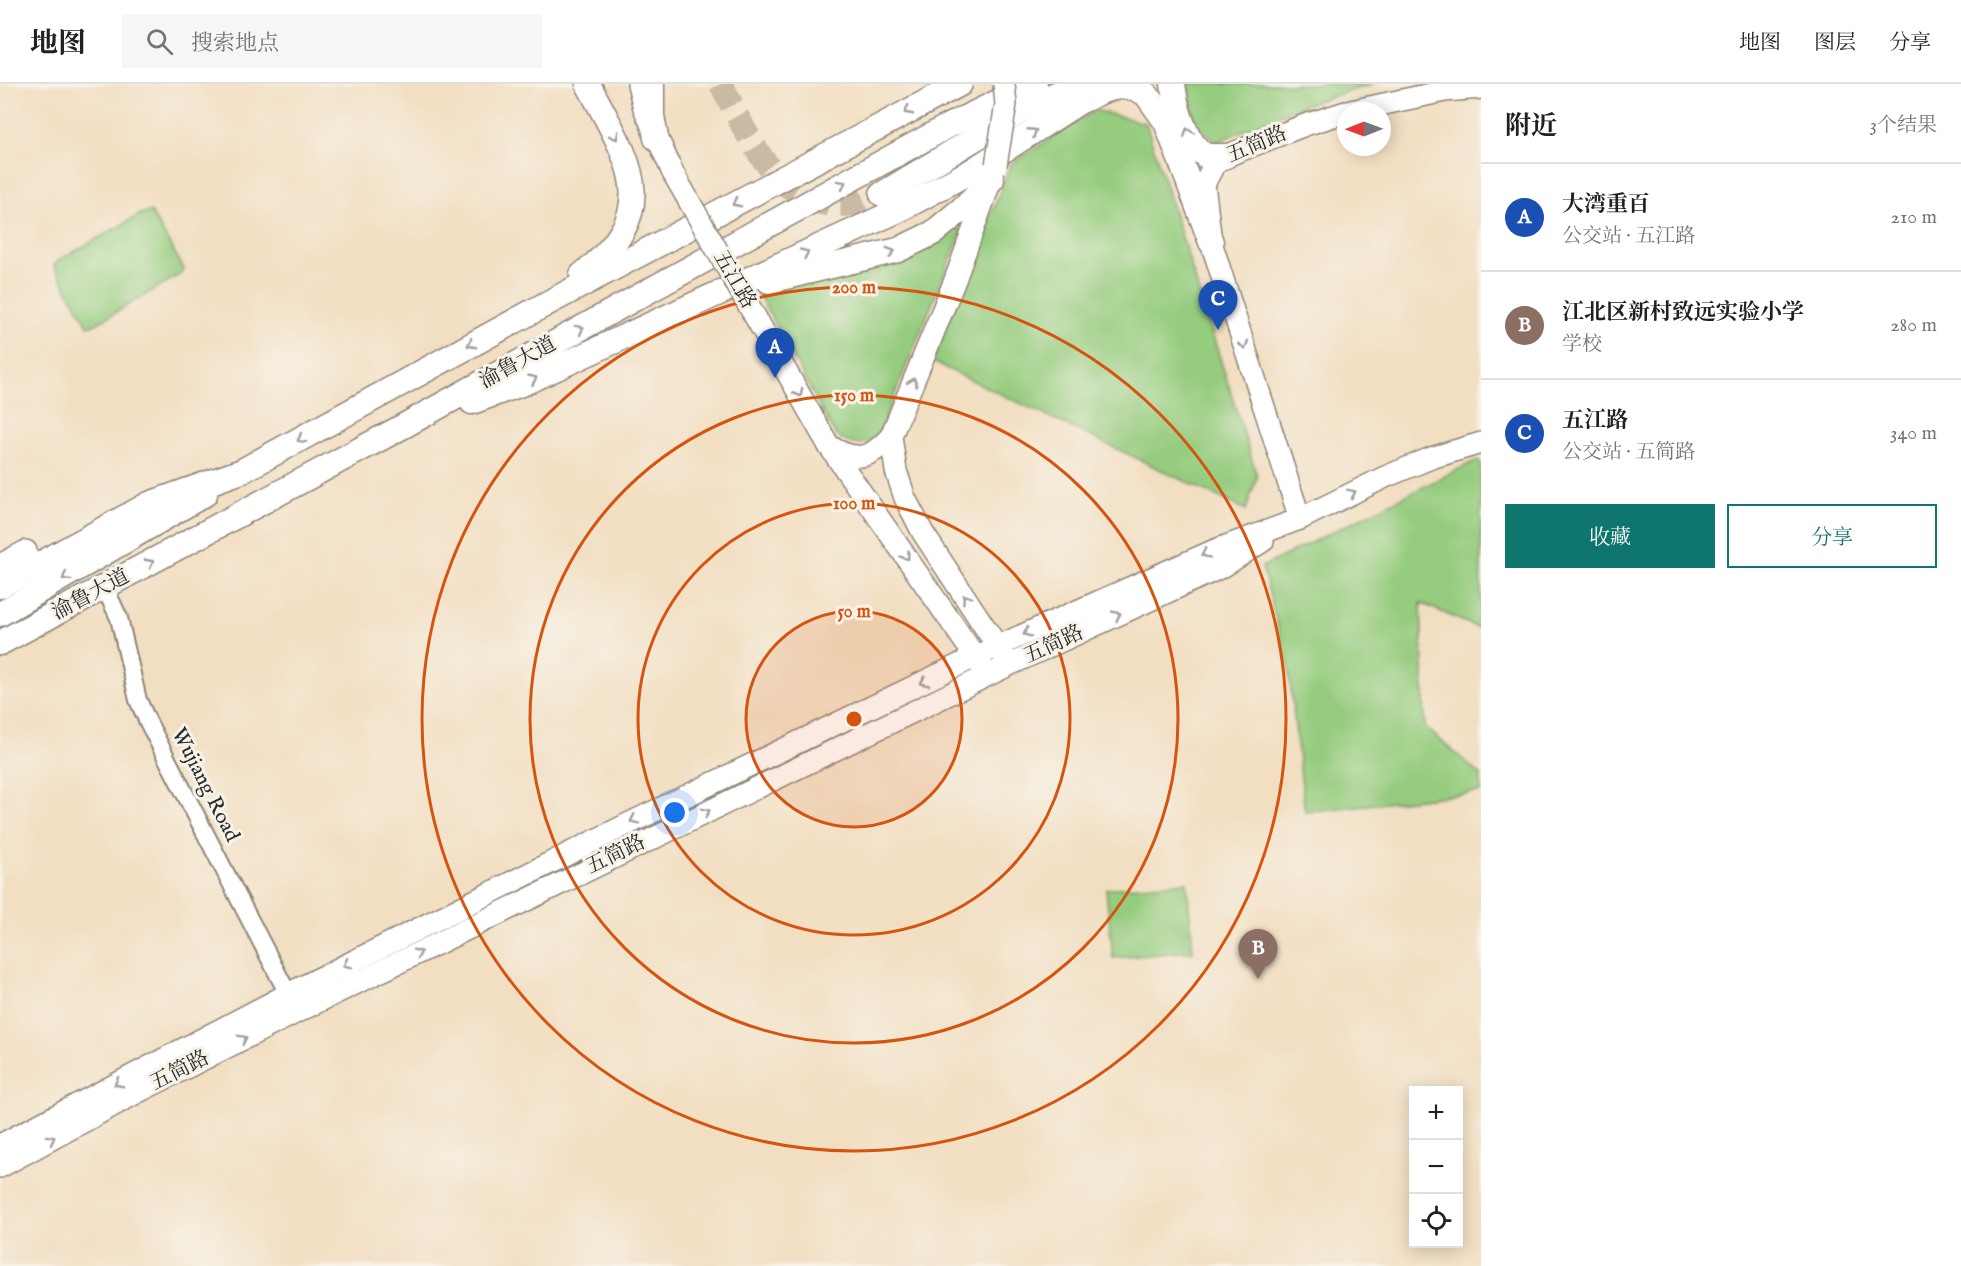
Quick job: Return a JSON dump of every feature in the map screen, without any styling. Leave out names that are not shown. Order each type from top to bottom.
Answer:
[{"type":"highway","points":[[546,304],[596,264],[616,242],[628,221],[634,191],[629,162],[588,84]]},
{"type":"highway","points":[[652,84],[652,116],[656,138]]},
{"type":"highway","name":"渝鲁大道","points":[[0,586],[149,504],[242,471],[546,304],[960,84]]},
{"type":"highway","name":"渝鲁大道","points":[[0,643],[400,428],[948,126],[1035,84]]},
{"type":"highway","points":[[882,194],[1033,104],[1079,84]]},
{"type":"highway","points":[[1173,84],[1175,98],[1191,141],[1206,156],[1226,156]]},
{"type":"highway","points":[[400,428],[524,383],[903,208],[973,170],[1081,101],[1120,87],[1134,88],[1146,94],[1166,122],[1211,243]]},
{"type":"highway","points":[[711,295],[898,250],[933,233],[962,209],[994,172]]},
{"type":"highway","points":[[0,614],[242,471]]},
{"type":"highway","points":[[0,660],[62,611]]},
{"type":"main road","name":"五江路","points":[[638,84],[644,108],[673,173],[829,446],[988,676]]},
{"type":"main road","points":[[829,446],[849,457],[865,456],[879,450],[891,436],[955,280],[994,172],[1006,104],[1004,84]]},
{"type":"main road","points":[[1391,102],[1445,90],[1481,88]]},
{"type":"main road","name":"五简路","points":[[1299,519],[1211,243],[1204,184],[1207,173],[1226,156],[1337,115]]},
{"type":"main road","points":[[891,436],[896,471],[918,524],[1009,665]]},
{"type":"main road","name":"五简路","points":[[0,1145],[288,994],[630,823],[998,646],[1215,550],[1299,519],[1385,477],[1481,443]]},
{"type":"main road","name":"五简路","points":[[0,1167],[138,1092],[287,1017],[1009,665],[1224,566],[1299,519]]},
{"type":"main road","points":[[0,565],[26,551]]},
{"type":"street","name":"Wujiang Road","points":[[105,588],[121,625],[138,700],[144,715],[288,994]]},
{"type":"green space","points":[[1188,84],[1373,84],[1300,106],[1217,142],[1195,123]]},
{"type":"green space","points":[[1095,110],[1146,123],[1257,476],[1246,510],[933,362],[1011,164]]},
{"type":"green space","points":[[151,212],[184,269],[179,275],[96,324],[88,326],[54,266],[59,260],[143,213]]},
{"type":"green space","points":[[955,227],[962,231],[881,428],[872,439],[861,444],[843,440],[836,436],[758,293],[903,258]]},
{"type":"green space","points":[[1477,460],[1481,462],[1481,629],[1421,603],[1425,727],[1481,775],[1481,792],[1305,812],[1288,665],[1262,567]]},
{"type":"green space","points":[[1187,882],[1193,951],[1113,958],[1106,889]]},
{"type":"tunnel","points":[[721,84],[755,148],[770,168],[804,197],[826,204],[851,204],[882,194]]},
{"type":"place","name":"五江路","points":[[1218,330]]},
{"type":"place","name":"大湾重百","points":[[775,378]]},
{"type":"place","name":"江北区新村致远实验小学","points":[[1258,979]]}]
